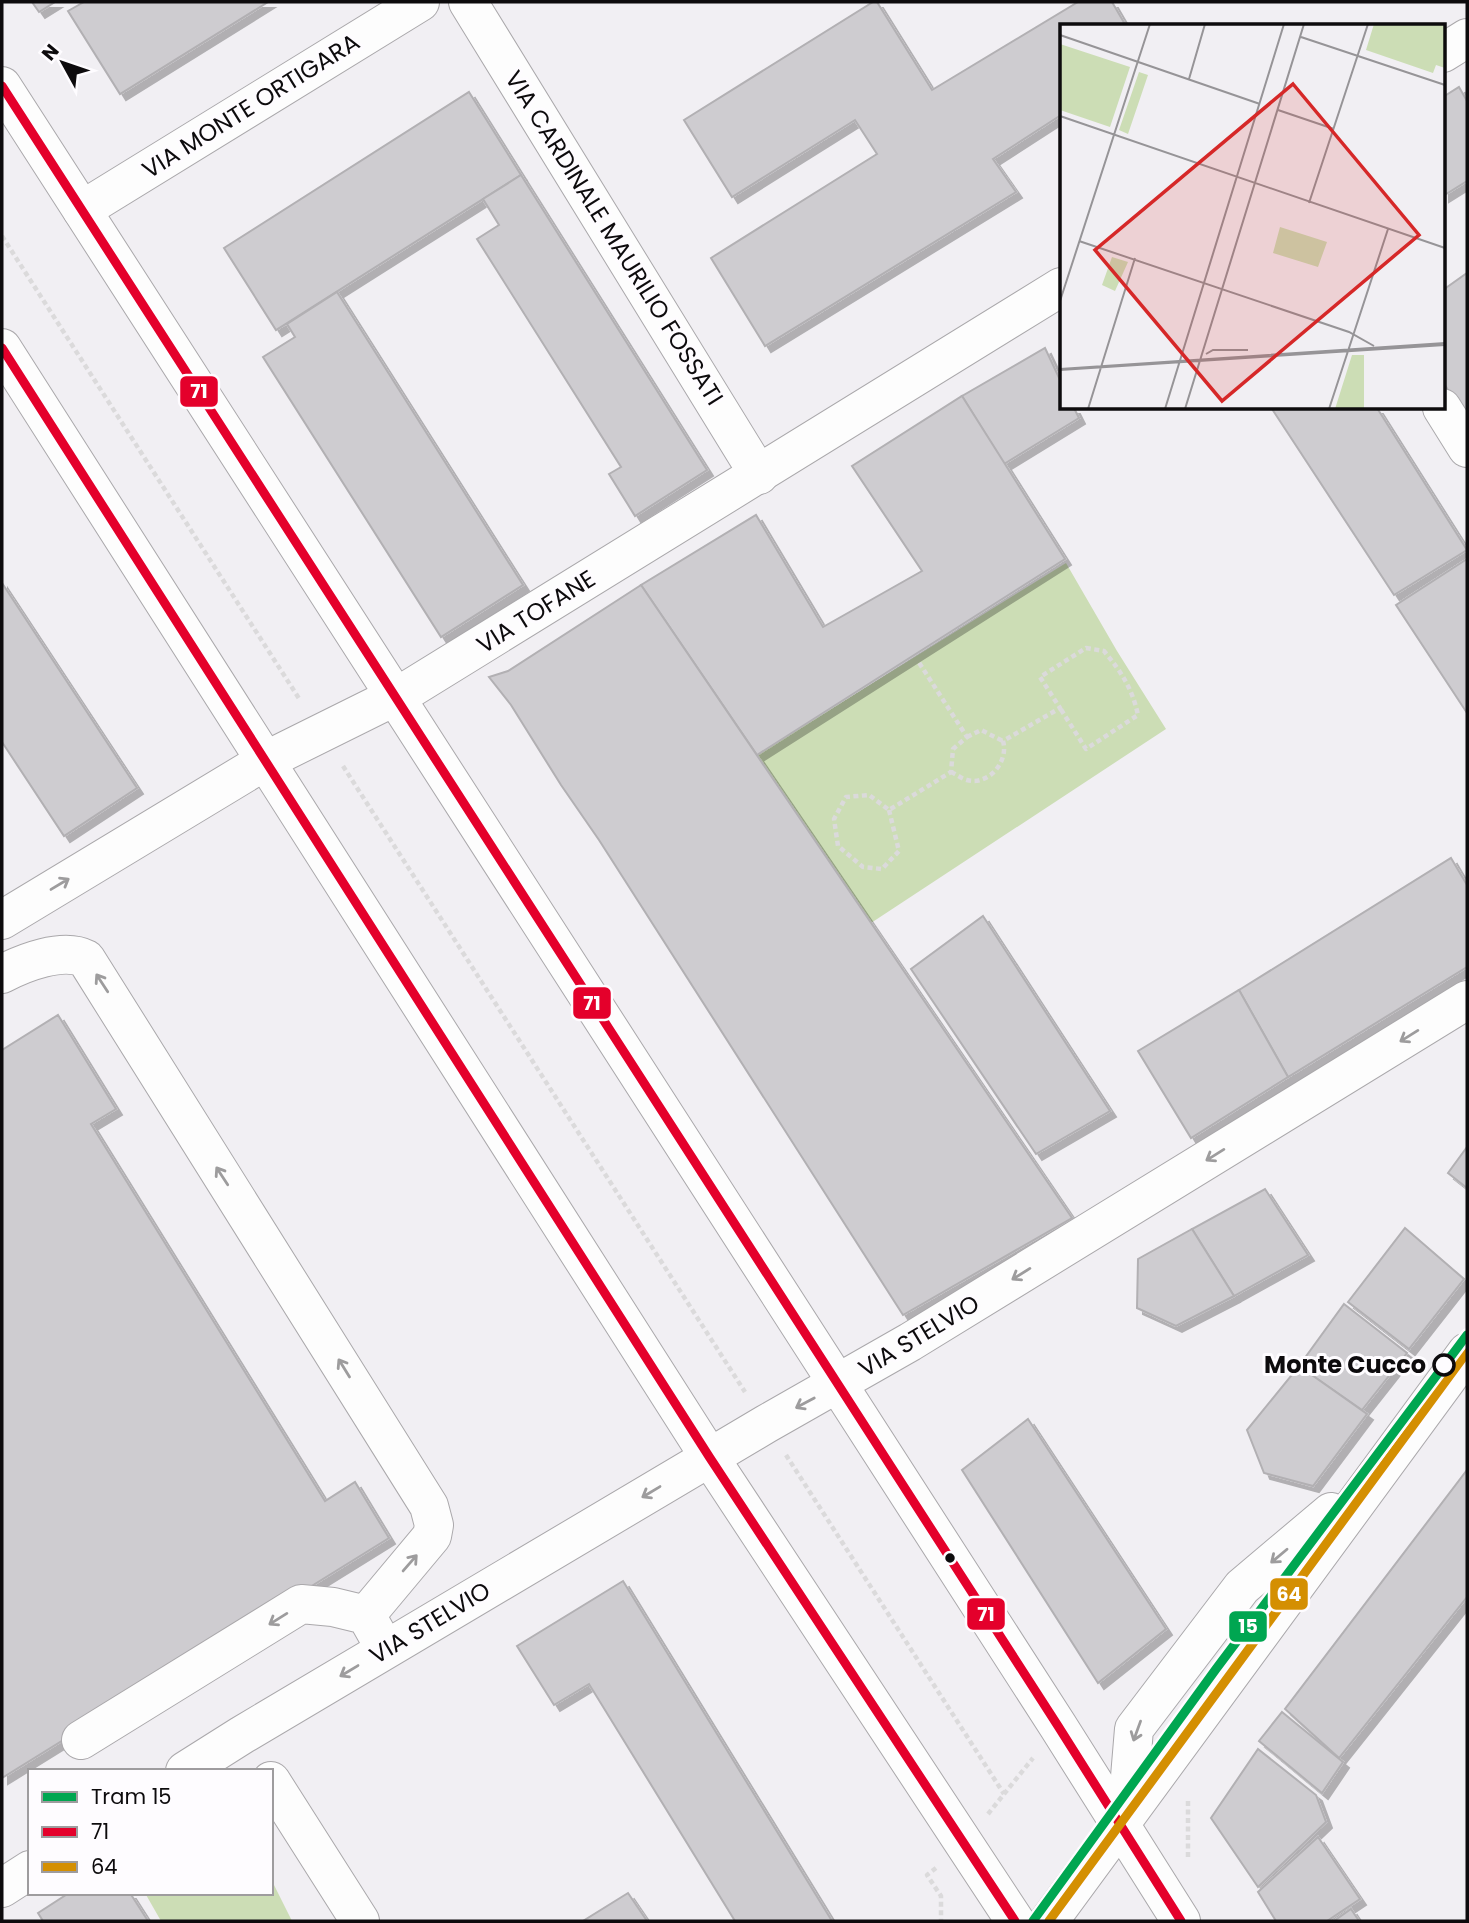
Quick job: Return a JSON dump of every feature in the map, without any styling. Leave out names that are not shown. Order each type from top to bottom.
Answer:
[{"type":"street","name":"VIA MONTE ORTIGARA","points":[[82,210],[420,2]]},
{"type":"street","name":"VIA CARDINALE MAURILIO FOSSATI","points":[[468,2],[759,475]]},
{"type":"street","points":[[1444,52],[1467,38]]},
{"type":"street","points":[[2,86],[1181,1921]]},
{"type":"street","name":"VIA TOFANE","points":[[2,920],[265,761],[396,697],[1060,288]]},
{"type":"street","points":[[2,348],[709,1458],[1015,1921]]},
{"type":"street","points":[[1443,410],[1467,448]]},
{"type":"street","points":[[2,974],[42,957],[78,955],[86,959],[429,1506],[434,1525],[432,1536],[366,1615]]},
{"type":"street","name":"VIA STELVIO","points":[[188,1769],[766,1424],[838,1385],[1467,1000]]},
{"type":"street","points":[[1049,1921],[1467,1352]]},
{"type":"street","points":[[1315,1558],[1402,1481],[1467,1395]]},
{"type":"street","points":[[1120,1823],[1129,1789],[1135,1730],[1149,1709],[1242,1587],[1370,1482]]},
{"type":"street","points":[[80,1740],[302,1604],[333,1607],[366,1615],[385,1650]]},
{"type":"street","points":[[242,1735],[264,1769]]},
{"type":"street","points":[[273,1784],[360,1921]]},
{"type":"street","points":[[2,1888],[28,1871]]},
{"type":"path","points":[[2,236],[1004,1794]]},
{"type":"path","points":[[1086,648],[1104,651],[1120,670],[1133,693],[1138,715],[1086,748],[1060,708],[1040,677],[1086,648]]},
{"type":"path","points":[[919,661],[967,737]]},
{"type":"path","points":[[1003,741],[1060,708]]},
{"type":"path","points":[[981,730],[1003,741],[1005,748],[1000,766],[986,778],[968,781],[951,772],[953,749],[967,737],[981,730]]},
{"type":"path","points":[[889,810],[951,772]]},
{"type":"path","points":[[869,795],[889,810],[899,851],[882,869],[863,867],[838,846],[834,819],[846,797],[869,795]]},
{"type":"path","points":[[941,1921],[941,1896],[927,1875],[964,1844],[1058,1726]]},
{"type":"green space","points":[[1066,563],[1166,729],[871,923],[757,755]]},
{"type":"green space","points":[[273,1883],[292,1921],[161,1921],[146,1895],[273,1895]]},
{"type":"building","points":[[32,2],[55,2],[39,12]]},
{"type":"building","points":[[84,2],[268,2],[120,94],[68,11]]},
{"type":"building","points":[[873,2],[877,2],[932,90],[1078,2],[1112,2],[1125,24],[1060,24],[1060,116],[993,159],[1016,192],[765,346],[711,258],[877,154],[855,120],[732,197],[684,120]]},
{"type":"building","points":[[1459,87],[1467,101],[1467,181],[1444,195],[1444,96]]},
{"type":"building","points":[[469,92],[521,175],[276,330],[224,248]]},
{"type":"building","points":[[521,175],[707,470],[635,516],[609,474],[621,467],[477,239],[499,225],[483,199]]},
{"type":"building","points":[[1467,273],[1467,420],[1444,384],[1444,289]]},
{"type":"building","points":[[337,292],[523,585],[441,637],[263,357],[295,337],[287,324]]},
{"type":"building","points":[[1045,348],[1060,380],[1060,410],[1075,410],[1079,418],[1004,464],[962,396]]},
{"type":"building","points":[[962,396],[1065,559],[757,755],[641,585],[756,515],[823,627],[922,571],[852,466]]},
{"type":"building","points":[[1273,410],[1378,410],[1467,550],[1394,595]]},
{"type":"building","points":[[1467,559],[1467,713],[1396,605]]},
{"type":"building","points":[[2,583],[137,788],[64,836],[2,742]]},
{"type":"building","points":[[641,585],[1072,1218],[903,1315],[599,840],[511,705],[489,677],[508,671]]},
{"type":"building","points":[[1451,858],[1467,885],[1467,967],[1288,1077],[1239,990]]},
{"type":"building","points":[[983,916],[1110,1111],[1036,1154],[911,969]]},
{"type":"building","points":[[1239,990],[1288,1077],[1191,1138],[1138,1051]]},
{"type":"building","points":[[58,1015],[116,1109],[91,1124],[325,1501],[355,1482],[389,1538],[2,1778],[2,1050]]},
{"type":"building","points":[[1467,1147],[1467,1188],[1448,1173]]},
{"type":"building","points":[[1265,1189],[1308,1255],[1234,1296],[1192,1229]]},
{"type":"building","points":[[1405,1228],[1464,1279],[1409,1349],[1348,1302]]},
{"type":"building","points":[[1192,1229],[1234,1296],[1176,1326],[1137,1308],[1138,1259]]},
{"type":"building","points":[[1344,1304],[1407,1353],[1362,1410],[1299,1366]]},
{"type":"building","points":[[1299,1366],[1367,1414],[1313,1486],[1264,1473],[1247,1430]]},
{"type":"building","points":[[1028,1419],[1166,1629],[1098,1683],[962,1470]]},
{"type":"building","points":[[1467,1470],[1467,1597],[1339,1758],[1285,1709]]},
{"type":"building","points":[[623,1581],[832,1921],[735,1921],[589,1684],[554,1705],[517,1646]]},
{"type":"building","points":[[1282,1712],[1343,1762],[1322,1793],[1259,1741]]},
{"type":"building","points":[[1258,1749],[1316,1795],[1326,1822],[1258,1887],[1211,1818]]},
{"type":"building","points":[[1318,1837],[1360,1899],[1327,1921],[1276,1921],[1258,1892]]},
{"type":"building","points":[[628,1893],[647,1921],[583,1921]]},
{"type":"building","points":[[66,1895],[131,1895],[148,1921],[43,1921],[38,1913]]},
{"type":"building","points":[[1351,1909],[1359,1921],[1334,1921]]},
{"type":"tram line","name":"15","points":[[1033,1921],[1216,1669],[1467,1335]]},
{"type":"transit line","name":"71","points":[[2,86],[1181,1921]]},
{"type":"transit line","name":"71","points":[[2,348],[710,1458],[1015,1921]]},
{"type":"transit line","name":"64","points":[[1049,1921],[1467,1352]]},
{"type":"place","name":"Monte Cucco","points":[[1444,1365]]}]
